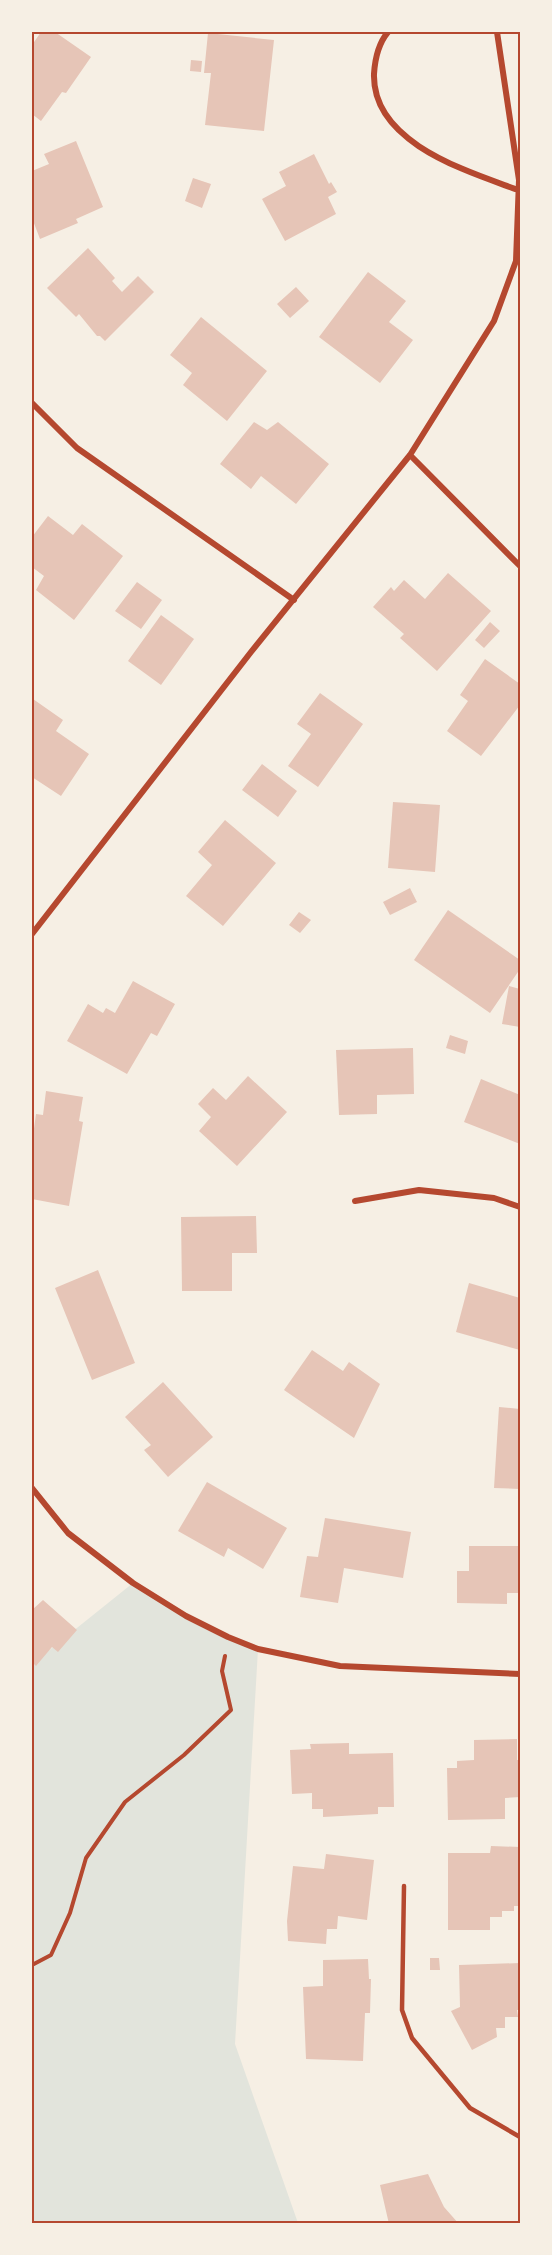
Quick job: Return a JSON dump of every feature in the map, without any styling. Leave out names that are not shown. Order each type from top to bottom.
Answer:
[{"type":"street","points":[[388,32],[382,40],[375,60],[374,84],[383,111],[407,137],[447,163],[518,190]]},
{"type":"street","points":[[32,933],[410,455],[494,321],[516,261],[519,180],[497,32]]},
{"type":"street","points":[[32,403],[77,447],[294,600]]},
{"type":"street","points":[[410,455],[520,566]]},
{"type":"street","points":[[354,1201],[419,1190],[494,1198],[520,1207]]},
{"type":"street","points":[[32,1488],[68,1533],[133,1583],[186,1616],[228,1637],[258,1648],[340,1666],[520,1674]]},
{"type":"lane","points":[[404,1886],[402,2010],[412,2038],[470,2108],[520,2137]]},
{"type":"path","points":[[32,1965],[51,1955],[70,1913],[86,1858],[126,1802],[184,1755],[231,1710],[222,1671],[228,1637]]},
{"type":"shaded area","points":[[133,1583],[186,1616],[258,1649],[235,2044],[298,2223],[32,2224],[32,1664]]},
{"type":"building","points":[[41,32],[55,32],[91,57],[66,93],[62,92],[41,121],[32,114],[32,45]]},
{"type":"building","points":[[208,33],[274,40],[264,131],[205,125],[211,73],[204,73]]},
{"type":"building","points":[[191,60],[202,61],[201,72],[190,71]]},
{"type":"building","points":[[76,141],[103,207],[76,219],[78,223],[40,239],[32,218],[32,171],[49,164],[44,154]]},
{"type":"building","points":[[314,154],[329,184],[331,182],[337,192],[328,197],[336,214],[285,241],[262,199],[286,186],[279,172]]},
{"type":"building","points":[[193,178],[211,184],[202,208],[185,201]]},
{"type":"building","points":[[88,248],[115,278],[112,281],[122,292],[138,276],[154,292],[105,341],[97,336],[79,314],[76,317],[47,288]]},
{"type":"building","points":[[368,272],[406,301],[389,322],[413,340],[380,383],[319,337]]},
{"type":"building","points":[[296,287],[309,301],[290,318],[277,304]]},
{"type":"building","points":[[201,317],[267,371],[227,421],[183,385],[192,373],[170,355]]},
{"type":"building","points":[[254,422],[267,430],[278,422],[329,464],[296,504],[261,476],[251,489],[220,464]]},
{"type":"building","points":[[48,516],[73,535],[82,524],[123,556],[74,620],[36,590],[44,576],[32,567],[32,537]]},
{"type":"building","points":[[448,573],[491,611],[437,671],[400,638],[404,634],[373,607],[391,587],[394,591],[404,580],[425,599]]},
{"type":"building","points":[[137,582],[162,600],[141,629],[115,611]]},
{"type":"building","points":[[161,615],[194,639],[161,685],[128,661]]},
{"type":"building","points":[[490,622],[500,631],[484,648],[475,640]]},
{"type":"building","points":[[485,659],[520,684],[520,705],[481,756],[447,731],[468,701],[460,695]]},
{"type":"building","points":[[320,693],[363,724],[318,787],[288,766],[311,734],[297,724]]},
{"type":"building","points":[[33,699],[63,720],[56,731],[89,754],[61,796],[32,777]]},
{"type":"building","points":[[262,764],[297,791],[278,817],[242,790]]},
{"type":"building","points":[[393,802],[440,805],[435,872],[388,868]]},
{"type":"building","points":[[225,820],[276,863],[223,926],[186,896],[212,865],[198,852]]},
{"type":"building","points":[[410,888],[417,902],[390,915],[383,902]]},
{"type":"building","points":[[448,910],[520,960],[520,969],[490,1013],[414,960]]},
{"type":"building","points":[[299,912],[311,920],[300,933],[289,925]]},
{"type":"building","points":[[133,981],[175,1004],[157,1036],[151,1033],[127,1074],[67,1041],[88,1004],[103,1013],[106,1008],[115,1013]]},
{"type":"building","points":[[509,986],[520,989],[520,1027],[502,1024]]},
{"type":"building","points":[[450,1035],[468,1041],[465,1054],[446,1048]]},
{"type":"building","points":[[413,1048],[414,1094],[377,1095],[377,1114],[339,1115],[336,1050]]},
{"type":"building","points":[[248,1076],[287,1112],[237,1166],[199,1131],[211,1117],[198,1104],[213,1088],[226,1100]]},
{"type":"building","points":[[481,1079],[520,1095],[520,1144],[464,1122]]},
{"type":"building","points":[[46,1091],[83,1097],[79,1121],[83,1122],[69,1206],[32,1199],[32,1143],[36,1114],[43,1115]]},
{"type":"building","points":[[256,1216],[257,1253],[232,1253],[232,1291],[182,1291],[181,1217]]},
{"type":"building","points":[[98,1270],[135,1363],[92,1380],[55,1288]]},
{"type":"building","points":[[469,1283],[520,1298],[520,1350],[456,1332]]},
{"type":"building","points":[[312,1350],[343,1371],[349,1362],[380,1384],[354,1438],[284,1390]]},
{"type":"building","points":[[163,1382],[213,1437],[168,1477],[144,1450],[151,1445],[125,1417]]},
{"type":"building","points":[[499,1407],[520,1409],[520,1489],[494,1488]]},
{"type":"building","points":[[207,1482],[287,1528],[263,1569],[228,1548],[224,1557],[178,1531]]},
{"type":"building","points":[[325,1518],[411,1532],[403,1578],[344,1568],[338,1603],[300,1597],[307,1556],[318,1557]]},
{"type":"building","points":[[469,1546],[520,1546],[520,1593],[507,1593],[507,1604],[457,1603],[457,1571],[469,1571]]},
{"type":"building","points":[[43,1600],[77,1630],[58,1652],[52,1647],[36,1666],[32,1662],[32,1610]]},
{"type":"building","points":[[517,1739],[517,1760],[520,1760],[520,1797],[505,1798],[505,1819],[448,1820],[447,1768],[457,1768],[457,1761],[474,1760],[474,1740]]},
{"type":"building","points":[[349,1743],[349,1754],[393,1753],[394,1807],[378,1807],[378,1814],[323,1817],[323,1809],[312,1809],[312,1793],[292,1794],[290,1750],[311,1749],[310,1744]]},
{"type":"building","points":[[491,1846],[520,1847],[520,1906],[514,1906],[514,1911],[502,1911],[502,1917],[490,1917],[490,1930],[448,1930],[448,1853],[490,1853]]},
{"type":"building","points":[[326,1854],[374,1860],[367,1920],[338,1916],[337,1929],[327,1929],[326,1944],[288,1941],[287,1921],[293,1866],[324,1869]]},
{"type":"building","points":[[430,1958],[439,1958],[440,1970],[430,1970]]},
{"type":"building","points":[[368,1959],[369,1979],[371,1979],[370,2013],[365,2013],[363,2061],[306,2059],[303,1987],[323,1986],[323,1960]]},
{"type":"building","points":[[520,1963],[518,2017],[505,2017],[505,2028],[496,2028],[497,2037],[472,2050],[451,2011],[460,2007],[459,1965]]},
{"type":"building","points":[[428,2174],[444,2207],[459,2224],[389,2224],[380,2185]]}]
